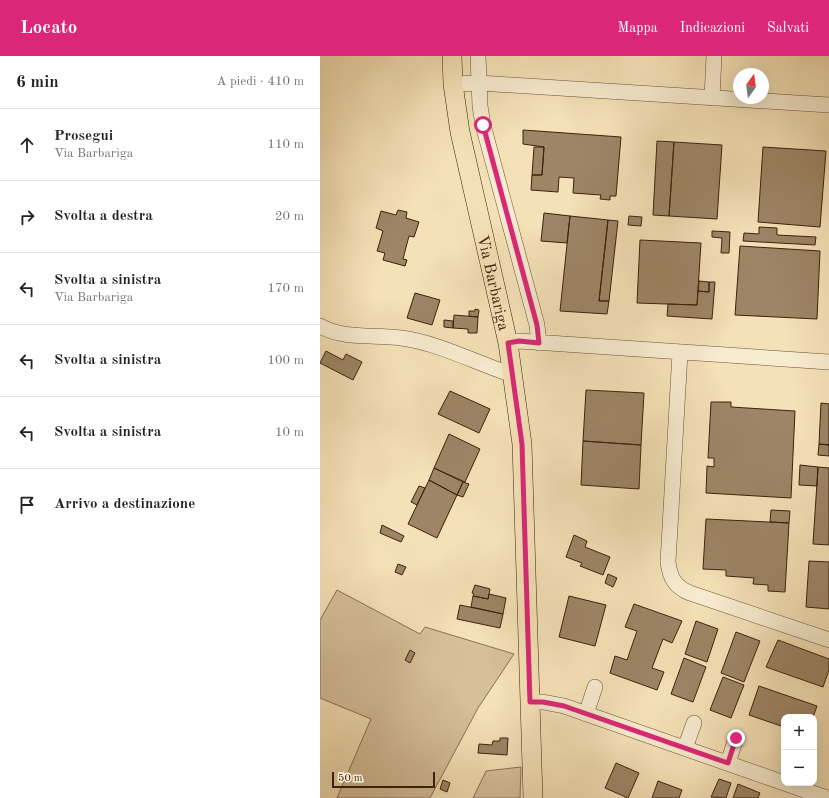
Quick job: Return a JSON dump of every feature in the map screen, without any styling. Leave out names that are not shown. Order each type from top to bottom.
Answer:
[{"type":"main road","name":"Via Barbariga","points":[[452,56],[453,84],[460,132],[508,343],[522,444],[533,798]]},
{"type":"street","name":"Via Barbariga","points":[[478,56],[480,106],[483,125],[537,325],[539,343]]},
{"type":"street","points":[[712,98],[714,56]]},
{"type":"street","points":[[453,84],[480,83],[829,106]]},
{"type":"street","points":[[320,326],[332,333],[402,338],[424,343],[507,373],[513,372]]},
{"type":"street","points":[[508,343],[519,341],[829,362]]},
{"type":"street","points":[[680,353],[668,562],[673,581],[682,589],[690,593],[829,640]]},
{"type":"street","points":[[586,714],[595,687]]},
{"type":"street","points":[[530,702],[543,702],[564,706],[781,782]]},
{"type":"street","points":[[685,748],[694,723]]},
{"type":"street","points":[[728,763],[736,738]]},
{"type":"street","points":[[793,786],[827,798]]},
{"type":"shaded area","points":[[337,590],[420,634],[425,627],[514,654],[478,708],[430,798],[337,798],[371,719],[320,698],[320,620]]},
{"type":"shaded area","points":[[521,767],[520,798],[473,798],[486,771]]},
{"type":"building","points":[[523,130],[621,137],[616,196],[610,196],[610,200],[600,199],[601,195],[573,193],[574,178],[559,177],[558,192],[531,190],[532,175],[542,175],[544,147],[523,144]]},
{"type":"building","points":[[657,141],[674,142],[669,216],[653,215]]},
{"type":"building","points":[[674,142],[722,145],[717,219],[669,216]]},
{"type":"building","points":[[534,147],[544,147],[542,175],[532,175]]},
{"type":"building","points":[[763,147],[826,151],[820,227],[758,222]]},
{"type":"building","points":[[398,210],[407,212],[406,218],[419,222],[414,237],[409,236],[403,259],[407,260],[405,266],[383,260],[385,253],[377,251],[383,231],[376,228],[381,211],[396,215]]},
{"type":"building","points":[[544,213],[570,216],[567,243],[541,241]]},
{"type":"building","points":[[570,216],[608,220],[599,301],[609,301],[607,314],[560,311]]},
{"type":"building","points":[[629,216],[642,217],[641,226],[628,225]]},
{"type":"building","points":[[608,220],[618,221],[609,301],[599,301]]},
{"type":"building","points":[[759,227],[777,228],[777,235],[816,237],[815,245],[743,241],[744,233],[759,234]]},
{"type":"building","points":[[712,231],[730,232],[729,253],[721,253],[722,238],[712,237]]},
{"type":"building","points":[[640,240],[701,243],[697,305],[637,303]]},
{"type":"building","points":[[740,246],[820,251],[817,319],[735,315]]},
{"type":"building","points":[[699,281],[709,282],[709,292],[698,291]]},
{"type":"building","points":[[709,282],[715,282],[712,319],[667,316],[668,304],[697,305],[698,291],[709,292]]},
{"type":"building","points":[[415,293],[440,300],[432,325],[407,318]]},
{"type":"building","points":[[475,309],[479,310],[478,317],[469,316],[469,311],[475,311]]},
{"type":"building","points":[[454,315],[478,317],[477,333],[468,333],[468,329],[453,328]]},
{"type":"building","points":[[444,320],[453,321],[453,328],[444,327]]},
{"type":"building","points":[[326,351],[343,360],[346,354],[362,362],[353,380],[320,363]]},
{"type":"building","points":[[586,390],[644,393],[641,445],[583,441]]},
{"type":"building","points":[[450,391],[490,409],[479,433],[438,414]]},
{"type":"building","points":[[711,402],[731,402],[731,407],[795,411],[791,498],[706,493],[707,466],[714,467],[714,458],[708,458]]},
{"type":"building","points":[[821,403],[829,404],[829,445],[819,444]]},
{"type":"building","points":[[449,434],[480,449],[465,482],[434,468]]},
{"type":"building","points":[[583,441],[641,445],[639,489],[581,485]]},
{"type":"building","points":[[819,444],[829,445],[829,456],[818,455]]},
{"type":"building","points":[[800,465],[818,467],[817,486],[799,485]]},
{"type":"building","points":[[818,467],[829,468],[829,545],[813,544]]},
{"type":"building","points":[[434,468],[463,482],[457,495],[429,480]]},
{"type":"building","points":[[429,480],[457,495],[437,538],[408,524]]},
{"type":"building","points":[[463,482],[469,484],[463,497],[457,495]]},
{"type":"building","points":[[419,486],[425,488],[417,505],[411,502]]},
{"type":"building","points":[[771,510],[790,511],[789,523],[770,522]]},
{"type":"building","points":[[706,519],[789,523],[785,592],[768,591],[768,585],[753,584],[754,578],[726,576],[726,570],[703,569]]},
{"type":"building","points":[[382,525],[404,536],[401,542],[380,533]]},
{"type":"building","points":[[574,535],[587,541],[585,547],[610,557],[603,575],[580,566],[582,563],[566,557]]},
{"type":"building","points":[[809,561],[829,562],[829,609],[806,607]]},
{"type":"building","points":[[398,564],[406,567],[402,575],[395,572]]},
{"type":"building","points":[[608,574],[617,578],[613,587],[605,583]]},
{"type":"building","points":[[475,585],[490,589],[488,599],[473,596],[474,594],[472,593]]},
{"type":"building","points":[[489,594],[506,598],[503,614],[471,607],[473,596],[488,599]]},
{"type":"building","points":[[569,596],[606,605],[595,646],[559,637]]},
{"type":"building","points":[[634,604],[682,621],[672,643],[663,639],[652,668],[664,672],[657,690],[610,673],[615,656],[627,660],[637,631],[625,627]]},
{"type":"building","points":[[460,605],[503,614],[500,628],[457,619]]},
{"type":"building","points":[[696,621],[718,629],[707,662],[685,654]]},
{"type":"building","points":[[736,632],[760,641],[744,682],[721,673]]},
{"type":"building","points":[[778,640],[829,659],[829,670],[823,687],[766,667]]},
{"type":"building","points":[[410,650],[415,653],[410,663],[405,660]]},
{"type":"building","points":[[684,658],[706,667],[693,702],[671,694]]},
{"type":"building","points":[[723,677],[744,685],[731,718],[710,710]]},
{"type":"building","points":[[759,686],[817,706],[814,714],[781,714],[781,726],[749,715]]},
{"type":"building","points":[[500,738],[508,738],[507,755],[478,753],[479,744],[492,745],[493,741],[500,741]]},
{"type":"building","points":[[616,763],[639,773],[628,798],[605,788]]},
{"type":"building","points":[[719,779],[731,783],[726,798],[711,797]]},
{"type":"building","points":[[443,780],[450,783],[447,792],[440,789]]},
{"type":"building","points":[[658,781],[682,790],[679,798],[652,798]]},
{"type":"building","points":[[738,784],[760,793],[758,798],[733,798]]},
{"type":"route","points":[[483,125],[537,325],[539,343],[519,341],[508,343],[522,444],[530,702],[543,702],[564,706],[728,763],[736,738]]}]
